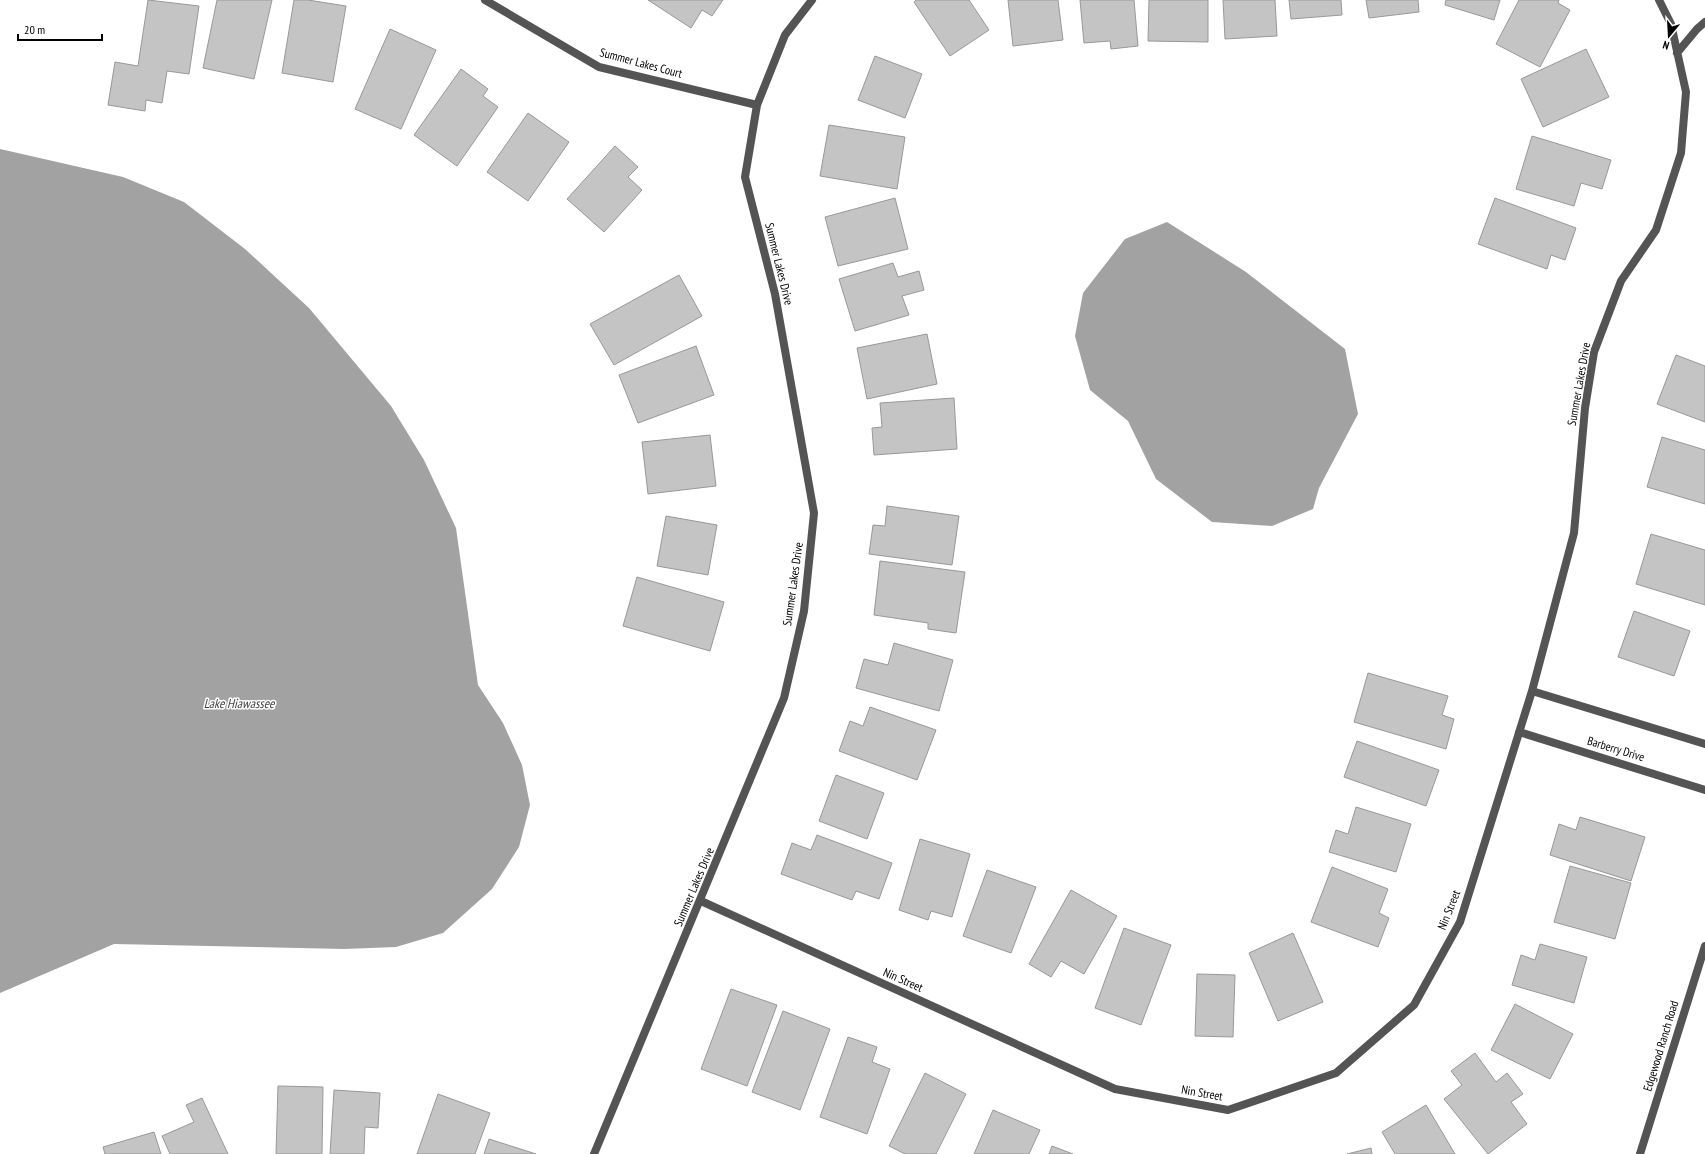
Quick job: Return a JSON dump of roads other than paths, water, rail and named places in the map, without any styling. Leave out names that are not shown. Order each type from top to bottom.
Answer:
[{"type":"street","name":"Summer Lakes Court","points":[[485,0],[599,67],[756,105]]},
{"type":"street","name":"Summer Lakes Drive","points":[[594,1154],[701,901],[784,698],[804,611],[814,513],[775,294],[745,178],[756,105],[784,35],[812,0]]},
{"type":"street","name":"Summer Lakes Drive","points":[[1519,732],[1532,691],[1574,533],[1585,408],[1594,352],[1621,281],[1656,230],[1681,153],[1686,92],[1671,24],[1659,0]]},
{"type":"street","points":[[1677,53],[1697,29],[1705,22]]},
{"type":"street","points":[[1532,691],[1705,744]]},
{"type":"street","name":"Nin Street","points":[[701,901],[1115,1089],[1228,1110],[1336,1074],[1414,1005],[1460,922],[1519,732]]},
{"type":"street","name":"Barberry Drive","points":[[1519,732],[1705,790]]},
{"type":"street","name":"Edgewood Ranch Road","points":[[1640,1154],[1705,946]]},
{"type":"water","name":"Lake Hiawassee","points":[[0,149],[123,177],[184,202],[245,249],[309,308],[391,406],[424,460],[456,528],[478,685],[503,723],[522,765],[530,805],[519,847],[492,889],[443,933],[396,947],[344,949],[114,944],[0,993]]},
{"type":"water","points":[[1167,222],[1246,272],[1345,349],[1358,414],[1319,488],[1313,509],[1272,526],[1212,522],[1156,479],[1128,421],[1090,390],[1075,336],[1083,293],[1125,239]]}]
